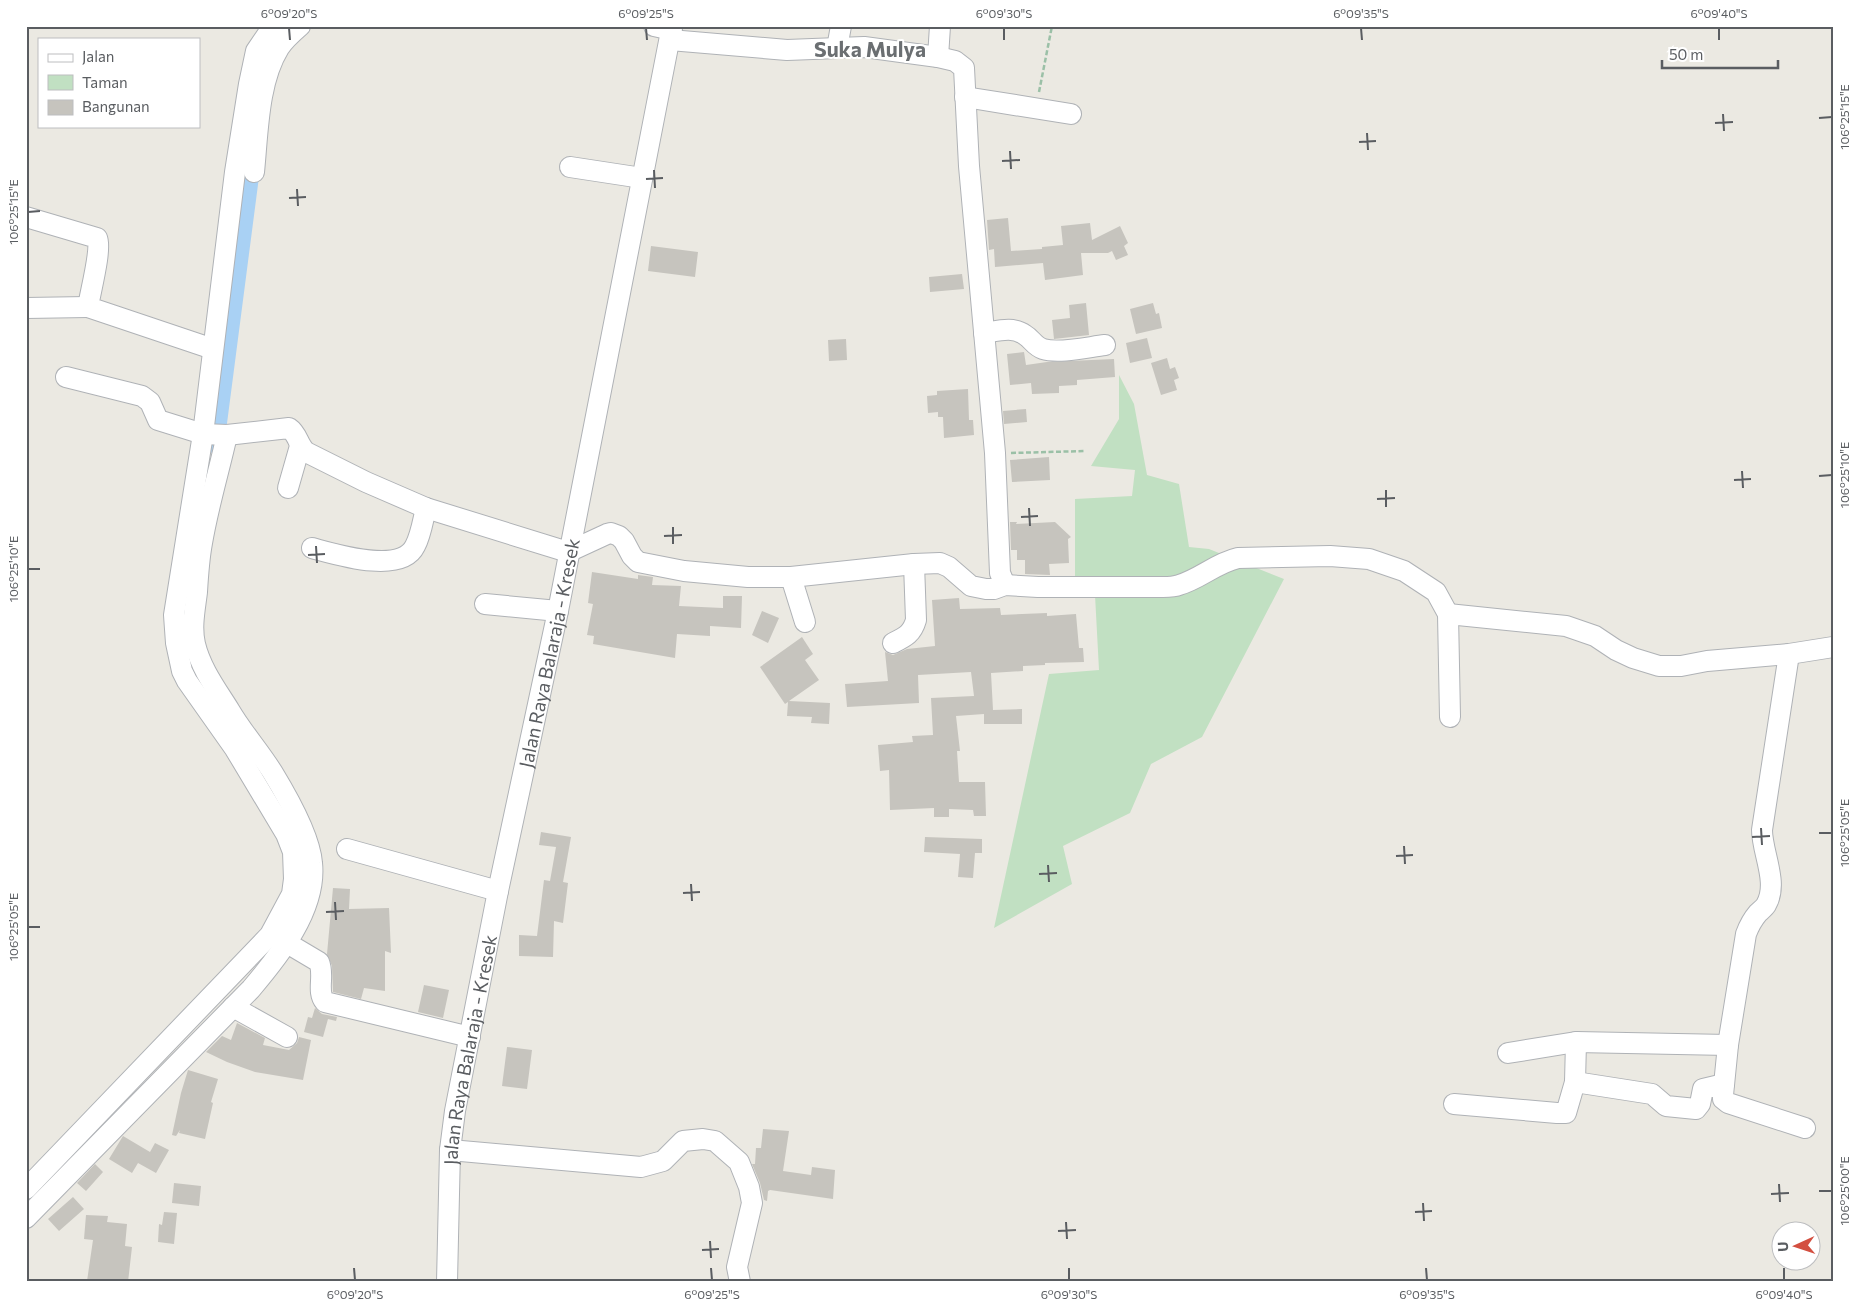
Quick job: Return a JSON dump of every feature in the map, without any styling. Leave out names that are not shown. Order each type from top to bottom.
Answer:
[{"type":"street","points":[[26,1189],[83,1146],[233,1007],[277,958],[287,943],[309,899],[312,862],[299,822],[273,773],[238,726],[208,677],[194,642],[193,624],[215,434],[213,349],[235,172],[256,51],[273,26]]},
{"type":"street","points":[[254,172],[260,114],[267,74],[278,49],[286,38],[300,26]]},
{"type":"street","points":[[837,48],[841,26]]},
{"type":"street","points":[[938,57],[940,26]]},
{"type":"street","points":[[667,31],[787,50],[864,47],[938,57],[955,61],[964,68],[968,166],[995,453],[1000,573],[1005,585]]},
{"type":"street","name":"Jalan Raya Balaraja - Kresek","points":[[446,1282],[450,1150],[455,1111],[498,891],[558,611],[642,178],[667,31]]},
{"type":"street","points":[[966,97],[1071,114]]},
{"type":"street","points":[[570,167],[642,178]]},
{"type":"street","points":[[26,217],[98,239],[97,257],[88,307]]},
{"type":"street","points":[[26,308],[88,307],[213,349]]},
{"type":"street","points":[[984,333],[1011,329],[1025,335],[1033,344],[1044,349],[1058,350],[1105,345]]},
{"type":"street","points":[[66,377],[142,396],[150,402],[158,420],[215,434],[247,434],[286,428],[291,429],[300,446],[306,452],[366,482],[426,508],[568,552],[611,533],[619,536],[635,560],[644,564],[700,572],[748,577],[791,578],[914,564],[940,563],[949,567],[971,586],[994,589],[1005,585],[1163,587],[1178,586],[1193,580],[1224,561],[1238,558],[1330,556],[1369,559],[1404,571],[1436,592],[1448,614],[1450,717]]},
{"type":"street","points":[[26,1218],[83,1146],[270,935],[292,894],[294,879],[293,852],[286,834],[235,749],[187,681],[182,672],[176,643],[174,615],[215,434]]},
{"type":"street","points":[[288,488],[300,446]]},
{"type":"street","points":[[312,548],[369,561],[397,558],[406,555],[415,547],[426,508]]},
{"type":"street","points":[[893,643],[908,636],[916,620],[914,564]]},
{"type":"street","points":[[791,578],[805,622]]},
{"type":"street","points":[[485,604],[558,611]]},
{"type":"street","points":[[1448,614],[1566,626],[1596,636],[1616,650],[1633,658],[1659,666],[1682,666],[1708,661],[1789,654],[1833,647]]},
{"type":"street","points":[[1789,654],[1762,830],[1762,843],[1770,873],[1770,890],[1766,905],[1750,922],[1746,934],[1728,1045],[1723,1095],[1725,1102],[1805,1128]]},
{"type":"street","points":[[347,849],[498,891]]},
{"type":"street","points":[[287,943],[319,962],[322,974],[321,996],[325,1002],[470,1037]]},
{"type":"street","points":[[233,1007],[286,1037]]},
{"type":"street","points":[[1508,1053],[1576,1042],[1728,1045]]},
{"type":"street","points":[[1454,1104],[1566,1113],[1575,1082],[1576,1042]]},
{"type":"street","points":[[1575,1082],[1652,1094],[1666,1106],[1696,1109],[1700,1104],[1703,1090],[1724,1084]]},
{"type":"street","points":[[450,1150],[641,1167],[663,1161],[683,1141],[704,1139],[715,1141],[739,1162],[751,1194],[752,1204],[737,1267],[740,1282]]},
{"type":"path","points":[[1036,108],[1052,26]]},
{"type":"path","points":[[995,453],[1086,451]]},
{"type":"green space","points":[[1119,375],[1134,404],[1147,475],[1179,484],[1189,547],[1209,549],[1284,579],[1202,737],[1151,764],[1130,813],[1063,846],[1072,884],[994,928],[1049,674],[1099,670],[1095,595],[1075,596],[1075,499],[1132,496],[1135,470],[1091,466],[1119,419]]},
{"type":"building","points":[[1008,218],[1011,251],[1042,249],[1042,247],[1063,245],[1061,226],[1090,223],[1092,240],[1120,226],[1128,243],[1124,246],[1128,255],[1116,260],[1112,251],[1108,253],[1081,253],[1083,275],[1045,280],[1043,263],[995,267],[994,249],[989,250],[987,220]]},
{"type":"building","points":[[651,246],[698,252],[695,277],[648,271]]},
{"type":"building","points":[[962,274],[964,289],[930,292],[929,277]]},
{"type":"building","points":[[1086,303],[1089,335],[1054,339],[1052,320],[1070,318],[1069,305]]},
{"type":"building","points":[[1153,303],[1156,314],[1159,313],[1162,328],[1136,334],[1130,309]]},
{"type":"building","points":[[1147,338],[1152,358],[1130,363],[1126,343]]},
{"type":"building","points":[[846,339],[847,360],[829,361],[828,340]]},
{"type":"building","points":[[1024,352],[1026,365],[1047,362],[1114,359],[1115,377],[1077,380],[1077,385],[1059,386],[1059,393],[1032,394],[1031,383],[1010,385],[1007,354]]},
{"type":"building","points":[[1167,358],[1170,369],[1175,367],[1179,378],[1174,380],[1177,390],[1161,395],[1151,363]]},
{"type":"building","points":[[968,389],[969,420],[973,420],[974,435],[944,438],[943,417],[938,417],[938,412],[928,413],[927,396],[937,395],[937,391]]},
{"type":"building","points":[[1026,409],[1027,422],[1004,424],[1003,411]]},
{"type":"building","points":[[1049,457],[1050,480],[1012,482],[1010,460]]},
{"type":"building","points":[[1010,522],[1017,522],[1016,524],[1055,522],[1071,537],[1068,539],[1069,563],[1049,564],[1050,575],[1025,574],[1025,560],[1017,560],[1017,550],[1011,550]]},
{"type":"building","points":[[592,572],[638,579],[638,575],[653,577],[652,585],[681,586],[679,606],[723,608],[723,596],[742,596],[741,628],[710,626],[710,636],[677,634],[675,658],[593,644],[594,636],[587,635],[593,604],[588,603]]},
{"type":"building","points":[[959,598],[960,609],[1000,608],[1001,615],[1047,613],[1047,616],[1076,614],[1079,648],[1083,648],[1084,662],[1045,663],[1045,665],[1023,666],[1023,671],[991,673],[993,710],[1022,709],[1022,724],[984,724],[984,714],[956,716],[960,751],[957,751],[959,782],[985,782],[986,816],[974,816],[973,810],[949,809],[949,817],[934,817],[934,808],[890,810],[889,770],[880,771],[878,745],[913,742],[912,736],[933,735],[931,698],[974,696],[971,672],[918,675],[919,703],[847,707],[845,684],[888,681],[885,652],[893,655],[907,649],[935,646],[932,600]]},
{"type":"building","points":[[762,611],[779,618],[768,643],[752,635]]},
{"type":"building","points":[[802,637],[813,654],[805,660],[819,680],[789,701],[830,703],[829,724],[811,723],[812,717],[787,716],[788,702],[785,704],[760,667]]},
{"type":"building","points":[[541,832],[571,837],[563,882],[568,883],[563,923],[554,921],[553,957],[519,956],[519,935],[537,936],[544,880],[550,881],[556,847],[539,845]]},
{"type":"building","points":[[925,837],[982,839],[982,853],[975,853],[973,878],[958,877],[960,854],[924,852]]},
{"type":"building","points":[[333,888],[350,889],[349,909],[389,908],[391,953],[385,951],[385,991],[364,988],[361,999],[333,992],[332,966],[327,954]]},
{"type":"building","points":[[424,985],[449,990],[443,1018],[418,1012]]},
{"type":"building","points":[[315,1008],[322,1014],[337,1017],[336,1021],[328,1019],[323,1037],[304,1032],[308,1017],[312,1018]]},
{"type":"building","points":[[237,1023],[265,1038],[263,1045],[289,1050],[297,1043],[299,1037],[311,1040],[303,1080],[255,1072],[206,1052],[222,1036],[231,1040]]},
{"type":"building","points":[[507,1047],[532,1050],[527,1089],[502,1086]]},
{"type":"building","points":[[188,1070],[218,1079],[211,1102],[213,1103],[205,1139],[179,1133],[180,1130],[176,1136],[172,1135]]},
{"type":"building","points":[[763,1129],[789,1131],[783,1171],[811,1175],[812,1167],[835,1170],[833,1199],[770,1190],[768,1191],[767,1201],[764,1200],[760,1183],[752,1164],[755,1164],[756,1148],[761,1148]]},
{"type":"building","points":[[123,1136],[150,1152],[155,1143],[169,1150],[156,1173],[138,1163],[132,1173],[109,1159]]},
{"type":"building","points":[[95,1164],[103,1172],[86,1191],[77,1183]]},
{"type":"building","points":[[174,1183],[201,1186],[199,1206],[172,1203]]},
{"type":"building","points":[[73,1197],[84,1209],[59,1231],[48,1219]]},
{"type":"building","points":[[164,1212],[177,1213],[174,1244],[158,1242],[159,1224],[162,1225]]},
{"type":"building","points":[[86,1215],[108,1216],[107,1222],[127,1224],[125,1246],[132,1247],[128,1282],[87,1281],[93,1240],[84,1239]]},
{"type":"waterway","points":[[216,446],[253,161]]},
{"type":"district","name":"Suka Mulya","points":[[870,48]]}]
